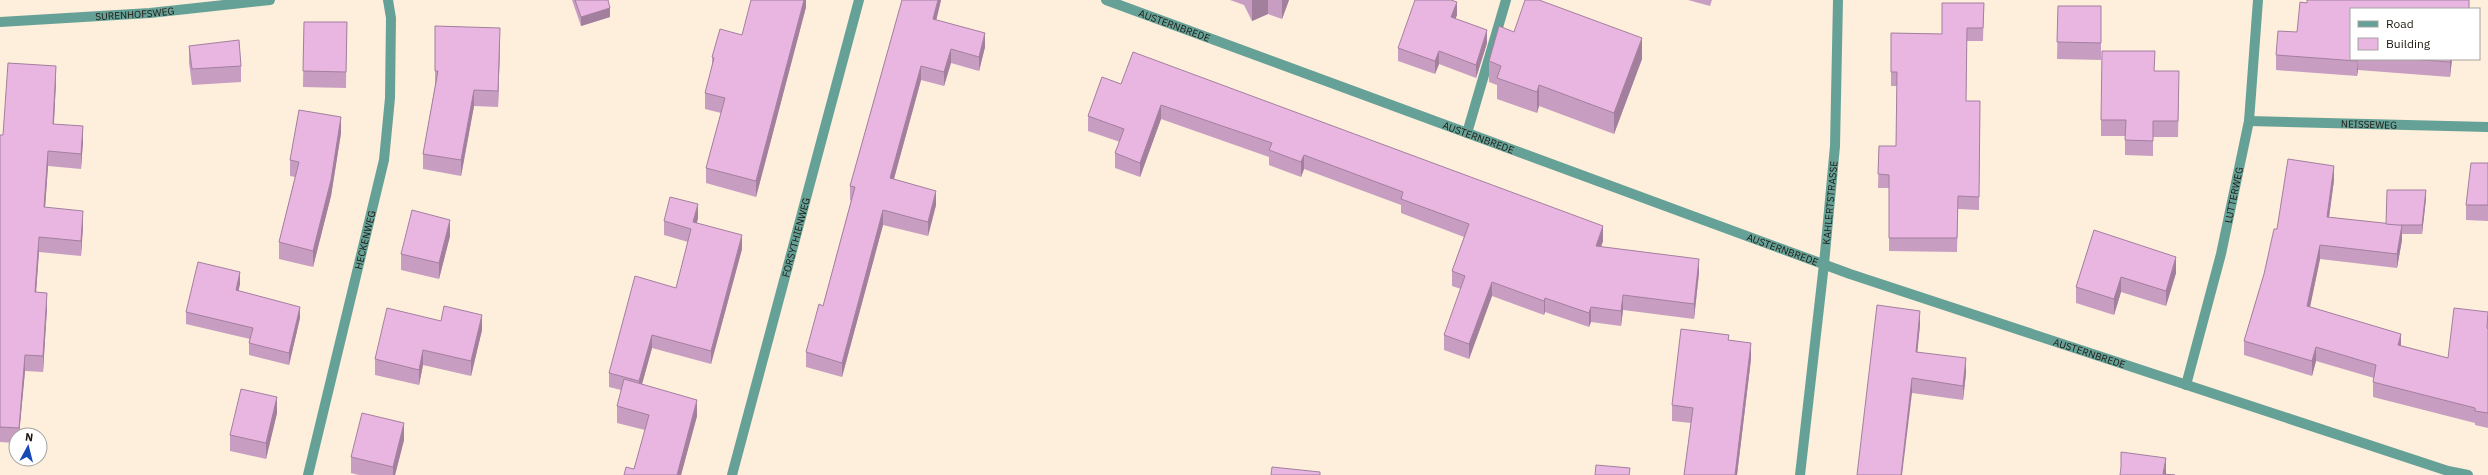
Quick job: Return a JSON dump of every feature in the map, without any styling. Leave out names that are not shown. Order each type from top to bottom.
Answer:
[{"type":"street","name":"SURENHOFSWEG","points":[[0,22],[150,12],[270,0]]},
{"type":"street","name":"HECKENWEG","points":[[308,475],[384,160],[390,98],[391,18],[388,0]]},
{"type":"street","name":"FORSYTHIENWEG","points":[[732,475],[859,0]]},
{"type":"street","name":"AUSTERNBREDE","points":[[1106,0],[1824,264],[2448,471],[2468,475]]},
{"type":"street","points":[[1467,133],[1506,0]]},
{"type":"street","name":"KAHLERTSTRASSE","points":[[1800,475],[1824,264],[1835,146],[1838,0]]},
{"type":"street","name":"LUTTERWEG","points":[[2186,385],[2221,254],[2249,122],[2258,0]]},
{"type":"street","name":"NEISSEWEG","points":[[2249,122],[2488,127]]},
{"type":"building","points":[[575,0],[608,0],[610,8],[581,17]]},
{"type":"building","points":[[751,0],[804,0],[756,181],[706,168],[725,98],[705,93],[714,58],[712,57],[720,29],[742,35]]},
{"type":"building","points":[[902,0],[938,0],[933,19],[985,33],[979,57],[951,49],[944,72],[921,66],[890,178],[936,191],[928,222],[883,210],[842,363],[806,352],[819,304],[823,306],[855,187],[850,186]]},
{"type":"building","points":[[1415,0],[1451,0],[1457,2],[1451,17],[1487,30],[1476,65],[1439,51],[1435,61],[1398,48]]},
{"type":"building","points":[[1525,0],[1539,0],[1642,38],[1614,113],[1539,85],[1537,92],[1497,78],[1501,66],[1489,61],[1499,26],[1514,32]]},
{"type":"building","points":[[2307,0],[2469,0],[2469,8],[2350,8],[2350,60],[2357,61],[2276,55],[2278,31],[2297,32],[2300,2],[2307,3]]},
{"type":"building","points":[[1942,3],[1984,3],[1983,28],[1967,28],[1966,101],[1980,101],[1979,197],[1958,196],[1957,238],[1889,238],[1889,175],[1878,174],[1879,146],[1896,146],[1897,72],[1891,72],[1891,33],[1942,34]]},
{"type":"building","points":[[2058,6],[2101,6],[2101,43],[2057,42]]},
{"type":"building","points":[[304,22],[347,22],[346,72],[303,71]]},
{"type":"building","points":[[435,26],[500,28],[498,91],[474,90],[461,160],[423,154],[438,71],[435,71]]},
{"type":"building","points":[[239,40],[241,66],[192,69],[189,46]]},
{"type":"building","points":[[2102,51],[2155,51],[2154,71],[2179,71],[2178,121],[2153,121],[2153,141],[2125,140],[2126,120],[2101,120]]},
{"type":"building","points":[[1133,52],[1603,226],[1596,246],[1699,259],[1694,304],[1623,295],[1621,311],[1591,307],[1589,313],[1545,298],[1544,301],[1492,282],[1469,344],[1444,335],[1465,276],[1452,271],[1469,224],[1401,199],[1403,192],[1304,155],[1301,162],[1269,150],[1272,143],[1161,105],[1140,163],[1115,153],[1124,129],[1088,116],[1102,77],[1121,84]]},
{"type":"building","points":[[2423,60],[2451,60],[2450,62]]},
{"type":"building","points":[[8,63],[56,66],[53,124],[83,126],[81,154],[48,151],[44,207],[83,211],[81,241],[39,237],[35,292],[47,293],[43,356],[25,355],[19,427],[8,427],[0,427],[0,135],[3,135]]},
{"type":"building","points":[[299,110],[341,117],[331,180],[313,251],[279,242],[299,162],[290,160]]},
{"type":"building","points":[[2288,159],[2334,166],[2327,217],[2402,225],[2397,254],[2320,245],[2307,306],[2401,334],[2398,345],[2448,358],[2454,308],[2488,312],[2488,413],[2475,411],[2475,408],[2373,382],[2376,365],[2316,347],[2312,361],[2244,341],[2264,274],[2274,229],[2277,229]]},
{"type":"building","points":[[2471,163],[2488,163],[2488,205],[2466,205]]},
{"type":"building","points":[[2387,190],[2426,190],[2422,225],[2386,224]]},
{"type":"building","points":[[670,197],[698,204],[693,222],[742,235],[711,351],[652,335],[639,381],[609,373],[635,276],[676,288],[691,229],[664,221]]},
{"type":"building","points":[[412,210],[450,220],[439,263],[401,254]]},
{"type":"building","points":[[2094,230],[2176,257],[2166,291],[2121,277],[2114,299],[2076,287]]},
{"type":"building","points":[[198,262],[240,272],[236,290],[300,307],[289,353],[249,343],[253,328],[186,312]]},
{"type":"building","points":[[1877,305],[1920,311],[1916,352],[1966,358],[1963,386],[1912,378],[1901,475],[1857,475]]},
{"type":"building","points":[[444,306],[482,315],[471,361],[423,350],[419,370],[375,359],[387,308],[441,321]]},
{"type":"building","points":[[1681,329],[1729,335],[1728,340],[1751,343],[1735,475],[1684,475],[1693,408],[1672,405]]},
{"type":"building","points":[[624,379],[697,400],[677,475],[624,475],[626,467],[634,469],[649,415],[617,406]]},
{"type":"building","points":[[241,389],[277,397],[266,443],[230,435]]},
{"type":"building","points":[[362,413],[404,423],[393,467],[351,457]]},
{"type":"building","points":[[2121,452],[2166,458],[2163,474],[2175,475],[2120,475]]},
{"type":"building","points":[[1596,465],[1630,468],[1629,475],[1595,475]]},
{"type":"building","points":[[1272,467],[1320,472],[1320,475],[1271,475]]}]
